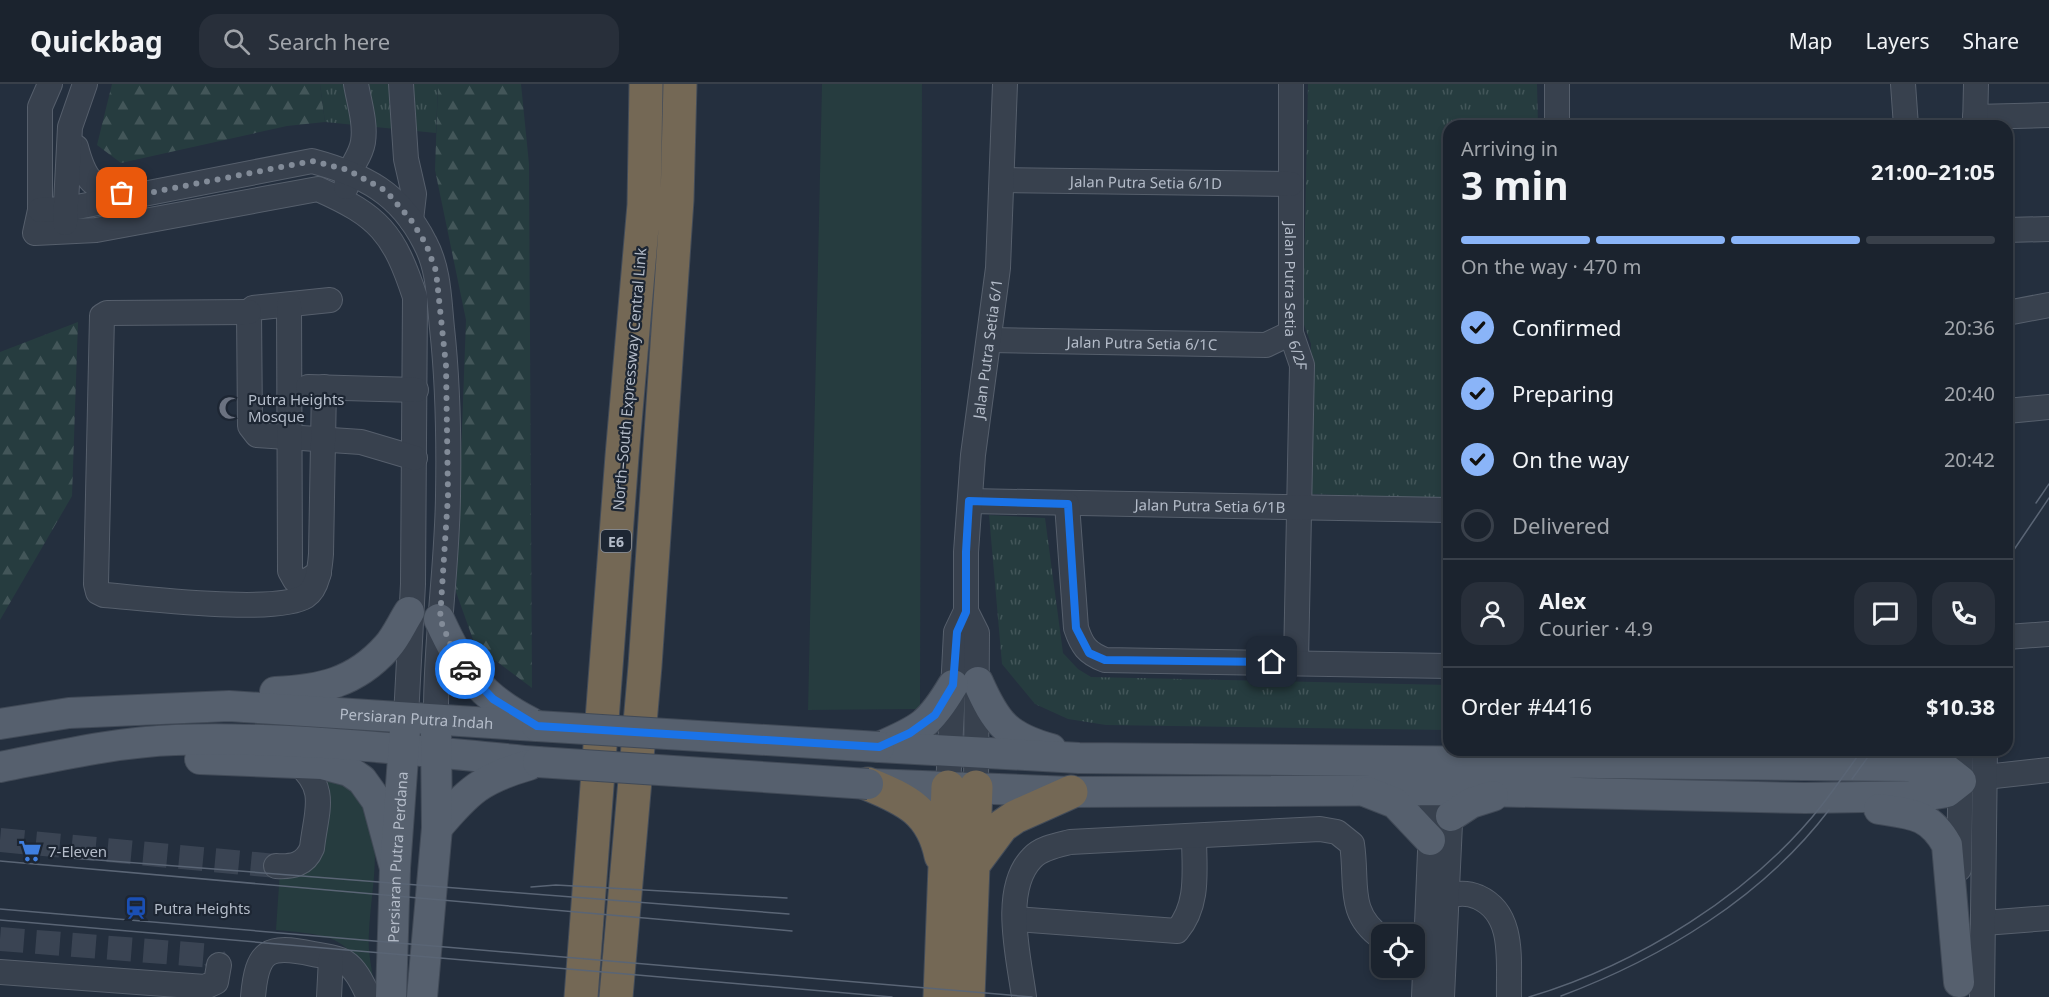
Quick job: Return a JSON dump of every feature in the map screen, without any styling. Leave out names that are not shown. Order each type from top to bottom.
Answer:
[{"type":"highway","name":"North–South Expressway Central Link","points":[[581,997],[622,456],[644,206],[646,84]]},
{"type":"highway","name":"E6","points":[[616,997],[645,666],[677,200],[680,84]]},
{"type":"highway","points":[[868,784],[909,803],[929,823],[959,869]]},
{"type":"highway","points":[[962,787],[959,869],[968,997]]},
{"type":"highway","points":[[940,997],[959,869],[1002,826],[1015,817],[1071,792]]},
{"type":"main road","points":[[106,711],[178,693],[313,690],[343,681],[388,647],[409,612]]},
{"type":"main road","points":[[440,619],[456,658],[472,678],[493,699],[537,726]]},
{"type":"main road","points":[[879,747],[910,733],[935,715],[966,683],[992,715],[1023,741],[1080,758],[1477,760],[1909,766],[1947,770],[1973,779]]},
{"type":"main road","name":"Persiaran Putra Indah","points":[[0,724],[69,713],[229,706],[1080,758]]},
{"type":"main road","name":"Persiaran Putra Perdana","points":[[391,997],[395,868],[406,717]]},
{"type":"main road","points":[[422,997],[437,828],[436,719]]},
{"type":"main road","name":"Persiaran Putra Indah","points":[[0,767],[173,740],[288,739],[538,762],[913,787],[1071,792],[1362,790],[1445,803],[1510,791],[1805,798]]},
{"type":"main road","points":[[1796,764],[1865,756]]},
{"type":"main road","points":[[44,759],[110,765],[203,759],[338,767],[362,780],[377,801],[395,868]]},
{"type":"main road","points":[[1406,760],[1445,803],[1455,773],[1477,760]]},
{"type":"main road","points":[[437,828],[460,801],[483,782],[538,762]]},
{"type":"main road","points":[[1805,798],[1923,796],[1947,792],[1973,779]]},
{"type":"main road","points":[[1362,790],[1395,803],[1430,840]]},
{"type":"main road","points":[[1805,798],[1908,813],[1929,821],[1939,832],[1947,846],[1968,992]]},
{"type":"street","points":[[50,84],[40,107],[37,221],[66,220],[138,195],[312,161],[348,170],[386,191],[411,220],[426,244],[436,271],[446,366],[448,496],[435,668],[436,719]]},
{"type":"street","points":[[66,220],[70,127],[85,84]]},
{"type":"street","points":[[345,201],[348,170],[363,142],[363,122],[356,84]]},
{"type":"street","points":[[401,84],[406,159],[414,194],[411,220]]},
{"type":"street","name":"Jalan Putra Setia 6/1","points":[[962,787],[966,683],[957,632],[966,612],[966,552],[973,455],[998,268],[1005,84]]},
{"type":"street","name":"Jalan Putra Setia 6/2F","points":[[1291,84],[1291,333],[1302,365],[1296,662]]},
{"type":"street","points":[[1557,84],[1557,120]]},
{"type":"street","points":[[1903,84],[1906,120]]},
{"type":"street","points":[[1975,120],[1976,84]]},
{"type":"street","points":[[1996,120],[2049,115]]},
{"type":"street","points":[[70,127],[82,173],[105,191],[138,195]]},
{"type":"street","name":"Jalan Putra Setia 6/1D","points":[[1002,180],[1291,184]]},
{"type":"street","points":[[66,220],[96,230],[318,189],[345,201],[376,221],[392,241],[406,269],[415,297],[413,584],[409,612],[411,647],[406,717]]},
{"type":"street","points":[[2013,230],[2049,228]]},
{"type":"street","points":[[324,387],[319,573],[309,594],[294,602],[257,604],[104,595],[98,592],[96,584],[100,322],[102,316],[107,313],[249,312],[253,308],[330,300]]},
{"type":"street","points":[[2013,312],[2049,304]]},
{"type":"street","points":[[257,604],[281,589],[290,571],[289,305]]},
{"type":"street","points":[[249,312],[250,426],[257,435],[361,442],[415,458]]},
{"type":"street","name":"Jalan Putra Setia 6/1C","points":[[990,340],[1266,345],[1275,343],[1291,333]]},
{"type":"street","points":[[291,387],[416,390]]},
{"type":"street","points":[[2013,410],[2049,407]]},
{"type":"street","name":"Jalan Putra Setia 6/1B","points":[[969,501],[1443,510]]},
{"type":"street","points":[[1068,504],[1076,628],[1089,653],[1105,660],[1443,666]]},
{"type":"street","points":[[290,571],[295,580],[305,582],[319,573]]},
{"type":"street","points":[[2013,637],[2049,634]]},
{"type":"street","points":[[1963,756],[1973,779],[1968,992]]},
{"type":"street","points":[[1968,992],[1983,954],[1984,923],[1972,756]]},
{"type":"street","points":[[1983,756],[1973,779],[1971,800],[1983,954]]},
{"type":"street","points":[[276,866],[292,867],[310,855],[312,848],[316,785],[309,773],[297,763]]},
{"type":"street","points":[[1973,779],[2049,770]]},
{"type":"street","points":[[1424,997],[1429,938],[1437,902],[1445,803],[1432,803],[1430,840],[1437,902]]},
{"type":"street","points":[[1024,997],[1014,900],[1022,875],[1032,857],[1050,847],[1099,838],[1194,836],[1320,829],[1337,832],[1352,844],[1356,870],[1356,909],[1362,921],[1371,929]]},
{"type":"street","points":[[1015,919],[1178,931],[1188,918],[1193,904],[1194,836]]},
{"type":"street","points":[[1437,902],[1467,893],[1486,901],[1500,914],[1506,936],[1509,997]]},
{"type":"street","points":[[1984,923],[2049,918]]},
{"type":"street","points":[[1429,938],[1442,997]]},
{"type":"street","points":[[253,997],[256,968],[268,954],[286,948],[343,961],[352,968],[369,997]]},
{"type":"street","points":[[329,997],[331,958]]},
{"type":"street","points":[[0,972],[206,987],[216,982],[219,966]]},
{"type":"green space","points":[[112,84],[320,84],[325,122],[287,126],[121,163],[97,145]]},
{"type":"green space","points":[[320,84],[438,84],[436,133],[325,122]]},
{"type":"green space","points":[[438,84],[521,84],[529,164],[532,688],[475,645],[456,592],[466,320],[435,170]]},
{"type":"green space","points":[[822,84],[922,84],[920,709],[808,710]]},
{"type":"green space","points":[[1308,84],[1537,84],[1538,120],[1443,120],[1443,499],[1309,494],[1311,344],[1303,322]]},
{"type":"green space","points":[[78,322],[72,496],[0,620],[0,352]]},
{"type":"green space","points":[[989,515],[1045,518],[1063,653],[1078,669],[1091,677],[1443,685],[1443,730],[1106,725],[1068,719],[1035,704],[1002,664]]},
{"type":"green space","points":[[318,777],[343,785],[360,799],[370,817],[375,862],[369,941],[376,997],[357,962],[340,943],[315,934],[276,930],[280,870],[300,867]]},
{"type":"tunnel","points":[[0,840],[276,866]]},
{"type":"tunnel","points":[[0,939],[213,956],[219,965]]},
{"type":"tram line","points":[[2036,503],[2049,484]]},
{"type":"tram line","points":[[2013,551],[2049,498]]},
{"type":"tram line","points":[[1529,997],[1570,983],[1651,946],[1727,896],[1762,868],[1794,837],[1822,805],[1858,756]]},
{"type":"tram line","points":[[1852,779],[1869,756]]},
{"type":"tram line","points":[[1561,996],[1636,963],[1708,922],[1773,871],[1829,810]]},
{"type":"tram line","points":[[72,858],[789,914]]},
{"type":"tram line","points":[[0,861],[792,931]]},
{"type":"tram line","points":[[531,887],[556,885],[787,898]]},
{"type":"tram line","points":[[0,909],[1032,997]]},
{"type":"tram line","points":[[0,920],[892,997]]},
{"type":"way so far","points":[[122,193],[138,195],[312,161],[348,170],[386,191],[411,220],[426,244],[436,271],[446,366],[448,496],[440,619],[456,658],[465,669]]},
{"type":"place","name":"Putra Heights Mosque","points":[[230,408]]},
{"type":"place","name":"7-Eleven","points":[[30,851]]},
{"type":"place","name":"Putra Heights","points":[[136,908]]},
{"type":"route","points":[[465,669],[493,699],[518,717],[537,726],[879,747],[910,733],[935,715],[953,685],[957,632],[966,612],[969,501],[1068,504],[1076,628],[1081,642],[1089,653],[1105,660],[1272,662]]}]
